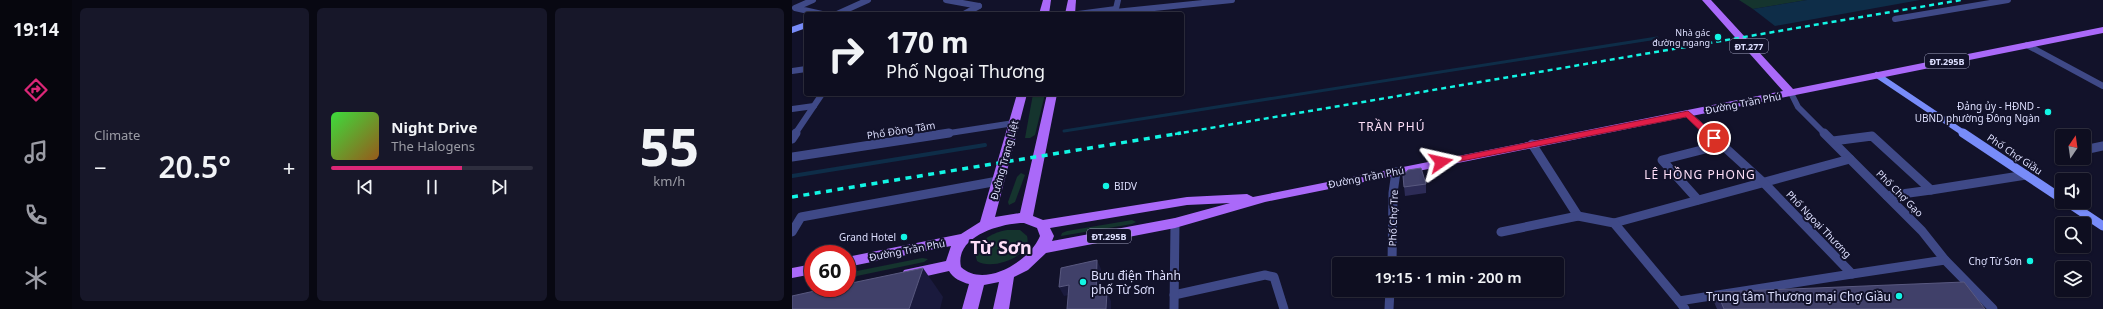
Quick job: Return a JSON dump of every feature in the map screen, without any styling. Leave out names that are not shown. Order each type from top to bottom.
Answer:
[{"type":"main road","points":[[1044,12],[1047,0]]},
{"type":"main road","points":[[1070,12],[1072,0]]},
{"type":"main road","name":"ĐT.277","points":[[1706,0],[1791,93]]},
{"type":"main road","name":"Đường Trần Phú","points":[[1043,248],[1175,223],[1265,198],[2103,30]]},
{"type":"main road","name":"Đường Trang Liệt","points":[[986,226],[1021,96]]},
{"type":"main road","points":[[1026,218],[1052,96]]},
{"type":"main road","name":"Đường Trần Phú","points":[[1042,225],[1205,199],[1265,198]]},
{"type":"main road","points":[[1205,199],[1205,214]]},
{"type":"main road","points":[[1175,203],[1175,223]]},
{"type":"main road","points":[[1026,218],[1036,220],[1042,225],[1047,236],[1043,248],[1030,261],[1008,273],[990,278],[978,279],[960,275],[953,265],[955,253],[967,238],[986,226],[1007,219],[1026,218]]},
{"type":"main road","name":"Đường Trần Phú","points":[[856,260],[967,238]]},
{"type":"main road","points":[[898,276],[953,265]]},
{"type":"main road","points":[[792,273],[804,271]]},
{"type":"main road","points":[[1001,309],[1008,273]]},
{"type":"main road","points":[[970,309],[978,279]]},
{"type":"street","points":[[813,0],[795,8],[813,12]]},
{"type":"street","points":[[841,12],[868,0]]},
{"type":"street","points":[[946,0],[980,3]]},
{"type":"street","points":[[1118,0],[1115,12],[1232,0]]},
{"type":"street","points":[[1895,20],[2008,0]]},
{"type":"street","points":[[792,2],[803,4]]},
{"type":"street","points":[[967,12],[980,3]]},
{"type":"street","points":[[792,30],[804,26]]},
{"type":"street","points":[[2027,45],[2103,86]]},
{"type":"street","points":[[792,71],[804,69]]},
{"type":"street","name":"Phố Chợ Giầu","points":[[1877,75],[2055,194]]},
{"type":"street","name":"Phố Chợ Gạo","points":[[1791,93],[1799,107],[1922,231],[1945,260],[1993,309]]},
{"type":"street","points":[[792,139],[821,96]]},
{"type":"street","points":[[792,109],[814,106]]},
{"type":"street","name":"Phố Ngoại Thương","points":[[1688,114],[1764,183],[1852,274]]},
{"type":"street","name":"Phố Đồng Tâm","points":[[792,157],[1014,123]]},
{"type":"street","points":[[1833,141],[1872,136],[1931,190]]},
{"type":"street","points":[[1532,144],[1578,216]]},
{"type":"street","points":[[1698,200],[1662,160],[1721,145]]},
{"type":"street","points":[[2091,149],[2103,146]]},
{"type":"street","points":[[1501,232],[1578,216],[1614,223],[1764,183],[1850,158]]},
{"type":"street","name":"Phố Chợ Tre","points":[[1392,257],[1393,193],[1396,172]]},
{"type":"street","points":[[1887,196],[2026,175]]},
{"type":"street","points":[[792,232],[801,216],[998,181]]},
{"type":"street","points":[[2078,209],[2103,226]]},
{"type":"street","points":[[1174,309],[1175,223]]},
{"type":"street","points":[[1614,223],[1682,305]]},
{"type":"street","points":[[1852,274],[1945,260]]},
{"type":"street","name":"Phố Ngoại Thương","points":[[1682,305],[1852,274]]},
{"type":"street","points":[[1174,295],[1265,275],[1274,277],[1284,309]]},
{"type":"street","points":[[1389,309],[1390,297]]},
{"type":"green space","points":[[1739,0],[1807,0],[1753,9]]},
{"type":"green space","points":[[1033,96],[1045,96],[1035,135],[1030,138],[1025,138]]},
{"type":"green space","points":[[1021,173],[1025,175],[1015,202],[1009,205],[1008,202],[1017,177]]},
{"type":"green space","points":[[1132,220],[1136,222],[1132,224],[1061,236],[1062,233],[1067,231]]},
{"type":"green space","points":[[1007,230],[1020,230],[1027,236],[1027,243],[1024,250],[1010,260],[1001,263],[984,264],[977,261],[975,253],[980,244],[992,234]]},
{"type":"green space","points":[[922,258],[928,259],[924,262],[856,276],[856,271]]},
{"type":"water","points":[[1807,0],[1920,0],[1775,26],[1753,9]]},
{"type":"building","points":[[1421,168],[1426,184],[1404,187],[1403,176],[1408,170]]},
{"type":"building","points":[[1097,260],[1096,295],[1107,292],[1106,309],[1067,309],[1069,285],[1059,287],[1061,268]]},
{"type":"building","points":[[923,268],[909,309],[792,309],[792,296],[804,293],[804,297],[856,297],[856,282]]},
{"type":"building","points":[[1964,282],[1985,309],[1724,309],[1717,292]]},
{"type":"waterway","points":[[1064,131],[1657,38]]},
{"type":"waterway","points":[[792,176],[985,145]]},
{"type":"railway","points":[[1177,134],[1961,0]]},
{"type":"railway","points":[[792,197],[1177,134]]},
{"type":"place","name":"Nhà gác đường ngang","points":[[1718,37]]},
{"type":"place","name":"Đảng ủy - HĐND - UBND phường Đông Ngàn","points":[[2048,112]]},
{"type":"place","name":"BIDV","points":[[1106,186]]},
{"type":"place","name":"Grand Hotel","points":[[904,237]]},
{"type":"place","name":"Chợ Từ Sơn","points":[[2030,261]]},
{"type":"place","name":"Bưu điện Thành phố Từ Sơn","points":[[1083,282]]},
{"type":"place","name":"Trung tâm Thương mại Chợ Giầu","points":[[1899,296]]},
{"type":"district","name":"TRẦN PHÚ","points":[[1392,126]]},
{"type":"district","name":"LÊ HỒNG PHONG","points":[[1700,174]]},
{"type":"district","name":"Từ Sơn","points":[[1001,247]]},
{"type":"route","points":[[1441,162],[1688,114],[1714,138]]}]
